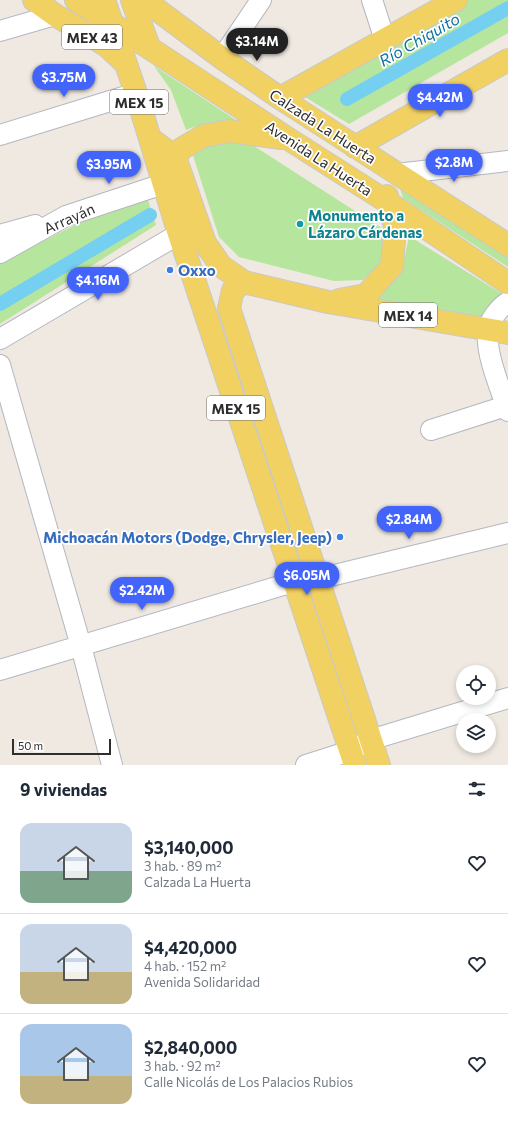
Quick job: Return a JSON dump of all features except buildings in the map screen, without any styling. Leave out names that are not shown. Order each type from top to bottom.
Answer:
[{"type":"main road","name":"MEX 43","points":[[34,0],[55,15],[107,46],[126,65]]},
{"type":"main road","name":"MEX 43","points":[[76,0],[111,23]]},
{"type":"main road","name":"MEX 15","points":[[104,0],[136,93],[179,234],[293,582],[353,758]]},
{"type":"main road","points":[[132,0],[149,47]]},
{"type":"main road","name":"Calzada La Huerta","points":[[144,0],[222,58],[280,98],[508,245]]},
{"type":"main road","points":[[280,98],[456,0]]},
{"type":"main road","name":"Avenida La Huerta","points":[[111,23],[389,203],[508,283]]},
{"type":"main road","points":[[355,146],[508,60]]},
{"type":"main road","points":[[163,184],[175,157],[181,149],[202,136],[229,131],[287,138]]},
{"type":"main road","points":[[150,139],[175,157],[205,243],[222,266],[244,282]]},
{"type":"main road","points":[[328,302],[366,295],[392,266],[395,227],[379,162]]},
{"type":"main road","name":"MEX 15","points":[[244,282],[233,290],[229,308],[379,765]]},
{"type":"main road","name":"MEX 14","points":[[244,282],[328,302],[499,333]]},
{"type":"street","points":[[222,58],[261,0]]},
{"type":"street","points":[[372,0],[385,40]]},
{"type":"street","points":[[0,31],[55,15]]},
{"type":"street","points":[[0,135],[136,93]]},
{"type":"street","points":[[397,174],[508,161]]},
{"type":"street","name":"Arrayán","points":[[0,253],[66,216],[163,184]]},
{"type":"street","points":[[0,234],[66,216]]},
{"type":"street","points":[[0,339],[179,234]]},
{"type":"street","points":[[431,430],[507,409],[498,309],[508,302]]},
{"type":"street","points":[[0,365],[81,646],[112,765]]},
{"type":"street","points":[[0,670],[293,582],[318,579],[508,532]]},
{"type":"street","points":[[306,765],[353,758],[370,740],[508,698]]},
{"type":"green space","points":[[463,0],[508,0],[508,33],[349,124],[297,92]]},
{"type":"green space","points":[[154,66],[242,124],[214,122],[186,130],[171,90]]},
{"type":"green space","points":[[240,137],[383,229],[387,250],[377,267],[363,280],[334,281],[239,257],[219,237],[191,149]]},
{"type":"green space","points":[[398,182],[508,253],[508,267],[403,198]]},
{"type":"green space","points":[[146,194],[156,225],[0,324],[0,263],[85,220]]},
{"type":"green space","points":[[409,236],[504,295],[483,318],[377,299],[396,277],[405,256]]},
{"type":"waterway","name":"Río Chiquito","points":[[347,99],[508,8]]},
{"type":"waterway","points":[[0,304],[150,215]]},
{"type":"place","name":"Monumento a Lázaro Cárdenas","points":[[300,224]]},
{"type":"place","name":"Oxxo","points":[[170,270]]},
{"type":"place","name":"Michoacán Motors (Dodge, Chrysler, Jeep)","points":[[340,537]]}]
